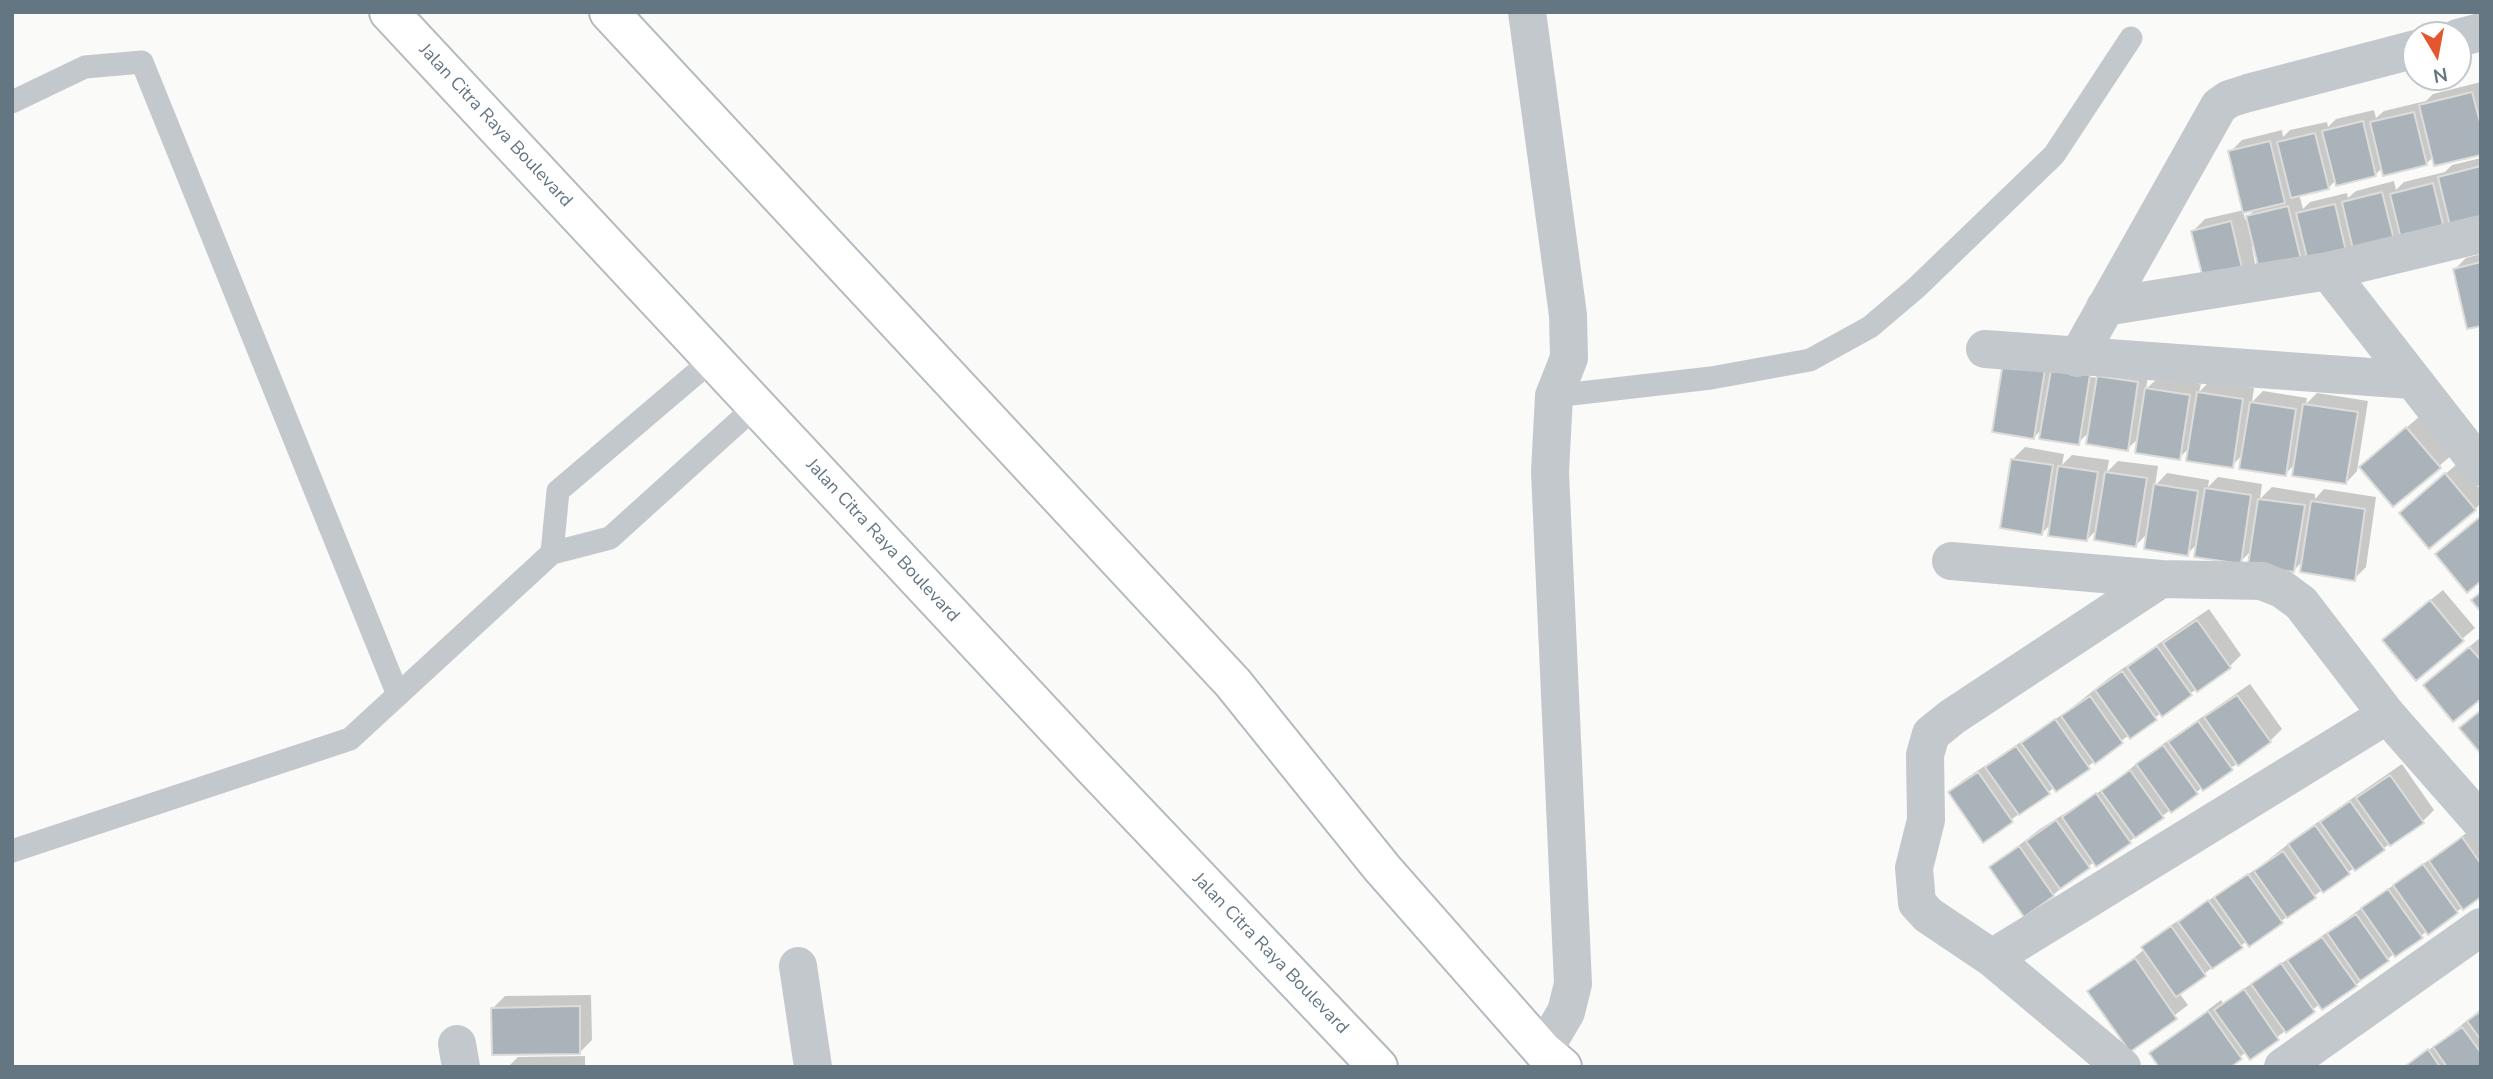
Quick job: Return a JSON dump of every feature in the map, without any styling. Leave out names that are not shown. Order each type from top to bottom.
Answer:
[{"type":"main road","name":"Jalan Citra Raya Boulevard","points":[[389,12],[1092,766],[1378,1067]]},
{"type":"main road","points":[[609,12],[1233,683],[1382,868],[1552,1059]]},
{"type":"street","points":[[1527,12],[1568,315],[1569,358],[1554,396],[1550,472],[1573,984],[1552,1059]]},
{"type":"street","points":[[2077,358],[2219,106],[2229,99],[2248,93],[2402,53]]},
{"type":"street","points":[[2105,307],[2328,271],[2481,234]]},
{"type":"street","points":[[2328,271],[2411,380],[2465,425],[2481,467]]},
{"type":"street","points":[[1985,349],[2077,358],[2411,380]]},
{"type":"street","points":[[1951,561],[2161,579],[2262,581],[2282,589],[2301,603],[2387,715],[2481,822]]},
{"type":"street","points":[[2122,1067],[1992,958],[1928,915],[1917,903],[1914,868],[1926,820],[1925,755],[1931,734],[1952,716],[2161,579]]},
{"type":"street","points":[[1992,958],[2387,715]]},
{"type":"street","points":[[2283,1067],[2481,927]]},
{"type":"street","points":[[798,966],[813,1067]]},
{"type":"lane","points":[[1554,396],[1712,378],[1810,360],[1870,327],[1926,279],[2054,155],[2132,38]]},
{"type":"lane","points":[[12,102],[85,67],[142,62],[398,695]]},
{"type":"lane","points":[[552,553],[558,491],[713,359]]},
{"type":"lane","points":[[12,851],[350,739],[552,553],[610,538],[757,406]]},
{"type":"building","points":[[2472,92],[2481,126],[2481,155],[2434,166],[2419,105]]},
{"type":"building","points":[[2414,112],[2427,165],[2383,176],[2370,122]]},
{"type":"building","points":[[2363,121],[2376,176],[2336,186],[2322,131]]},
{"type":"building","points":[[2315,133],[2329,189],[2291,198],[2277,142]]},
{"type":"building","points":[[2270,141],[2285,203],[2243,213],[2228,151]]},
{"type":"building","points":[[2481,166],[2481,231],[2453,238],[2438,177]]},
{"type":"building","points":[[2433,183],[2446,237],[2403,247],[2390,194]]},
{"type":"building","points":[[2382,192],[2396,248],[2355,258],[2342,202]]},
{"type":"building","points":[[2335,204],[2348,260],[2310,270],[2296,213]]},
{"type":"building","points":[[2288,206],[2303,268],[2261,278],[2246,216]]},
{"type":"building","points":[[2231,221],[2244,277],[2205,286],[2191,231]]},
{"type":"building","points":[[2481,262],[2481,326],[2467,329],[2453,269]]},
{"type":"building","points":[[2003,362],[2045,369],[2034,439],[1992,432]]},
{"type":"building","points":[[2051,370],[2090,375],[2079,445],[2039,439]]},
{"type":"building","points":[[2097,376],[2138,382],[2128,451],[2086,444]]},
{"type":"building","points":[[2145,388],[2190,395],[2180,460],[2135,453]]},
{"type":"building","points":[[2197,392],[2243,399],[2233,468],[2186,461]]},
{"type":"building","points":[[2250,402],[2296,409],[2286,476],[2239,469]]},
{"type":"building","points":[[2303,404],[2358,412],[2346,484],[2292,476]]},
{"type":"building","points":[[2406,427],[2441,468],[2393,507],[2359,467]]},
{"type":"building","points":[[2011,459],[2053,465],[2042,535],[2000,528]]},
{"type":"building","points":[[2058,466],[2098,472],[2087,541],[2048,536]]},
{"type":"building","points":[[2105,472],[2147,478],[2136,547],[2094,540]]},
{"type":"building","points":[[2445,473],[2476,510],[2429,549],[2399,513]]},
{"type":"building","points":[[2154,484],[2198,491],[2188,556],[2144,549]]},
{"type":"building","points":[[2205,488],[2251,495],[2241,564],[2194,557]]},
{"type":"building","points":[[2258,499],[2305,505],[2294,572],[2248,565]]},
{"type":"building","points":[[2311,501],[2365,509],[2355,581],[2300,572]]},
{"type":"building","points":[[2481,516],[2481,581],[2467,593],[2435,554]]},
{"type":"building","points":[[2481,592],[2481,612],[2471,600]]},
{"type":"building","points":[[2430,600],[2464,641],[2416,681],[2382,640]]},
{"type":"building","points":[[2197,620],[2231,668],[2197,692],[2163,643]]},
{"type":"building","points":[[2157,646],[2192,695],[2162,717],[2127,667]]},
{"type":"building","points":[[2469,647],[2481,660],[2481,699],[2453,722],[2423,685]]},
{"type":"building","points":[[2122,671],[2157,720],[2130,739],[2095,690]]},
{"type":"building","points":[[2237,695],[2271,742],[2238,766],[2204,717]]},
{"type":"building","points":[[2090,696],[2123,743],[2095,764],[2061,716]]},
{"type":"building","points":[[2481,710],[2481,754],[2459,728]]},
{"type":"building","points":[[2055,719],[2090,769],[2056,792],[2021,743]]},
{"type":"building","points":[[2198,721],[2233,770],[2203,791],[2168,742]]},
{"type":"building","points":[[2163,745],[2198,794],[2171,813],[2136,764]]},
{"type":"building","points":[[2016,746],[2050,794],[2019,815],[1985,767]]},
{"type":"building","points":[[2130,770],[2164,818],[2135,838],[2101,791]]},
{"type":"building","points":[[1978,772],[2013,822],[1983,843],[1948,792]]},
{"type":"building","points":[[2390,775],[2424,823],[2390,846],[2356,798]]},
{"type":"building","points":[[2096,793],[2131,843],[2096,867],[2062,817]]},
{"type":"building","points":[[2350,801],[2385,850],[2355,871],[2320,822]]},
{"type":"building","points":[[2056,820],[2090,868],[2060,889],[2026,841]]},
{"type":"building","points":[[2315,825],[2350,874],[2323,893],[2288,844]]},
{"type":"building","points":[[2462,837],[2481,864],[2481,897],[2463,910],[2429,861]]},
{"type":"building","points":[[2019,846],[2054,896],[2024,917],[1989,867]]},
{"type":"building","points":[[2283,851],[2316,898],[2287,918],[2254,871]]},
{"type":"building","points":[[2423,864],[2458,913],[2428,935],[2393,885]]},
{"type":"building","points":[[2248,874],[2283,923],[2249,947],[2214,897]]},
{"type":"building","points":[[2388,889],[2423,938],[2395,957],[2361,908]]},
{"type":"building","points":[[2208,900],[2243,948],[2212,969],[2178,922]]},
{"type":"building","points":[[2356,914],[2389,961],[2360,981],[2327,933]]},
{"type":"building","points":[[2171,926],[2206,976],[2176,997],[2141,947]]},
{"type":"building","points":[[2322,937],[2357,986],[2322,1010],[2287,960]]},
{"type":"building","points":[[2135,958],[2177,1019],[2130,1052],[2087,991]]},
{"type":"building","points":[[2281,963],[2315,1012],[2286,1033],[2251,984]]},
{"type":"building","points":[[2244,989],[2279,1040],[2250,1060],[2214,1010]]},
{"type":"building","points":[[580,1006],[580,1054],[492,1055],[491,1008]]},
{"type":"building","points":[[2208,1011],[2242,1059],[2231,1067],[2159,1067],[2149,1053]]},
{"type":"building","points":[[2481,1011],[2481,1040],[2467,1021]]},
{"type":"building","points":[[2462,1027],[2481,1053],[2481,1067],[2447,1067],[2433,1047]]},
{"type":"building","points":[[2428,1049],[2440,1067],[2404,1067]]}]
